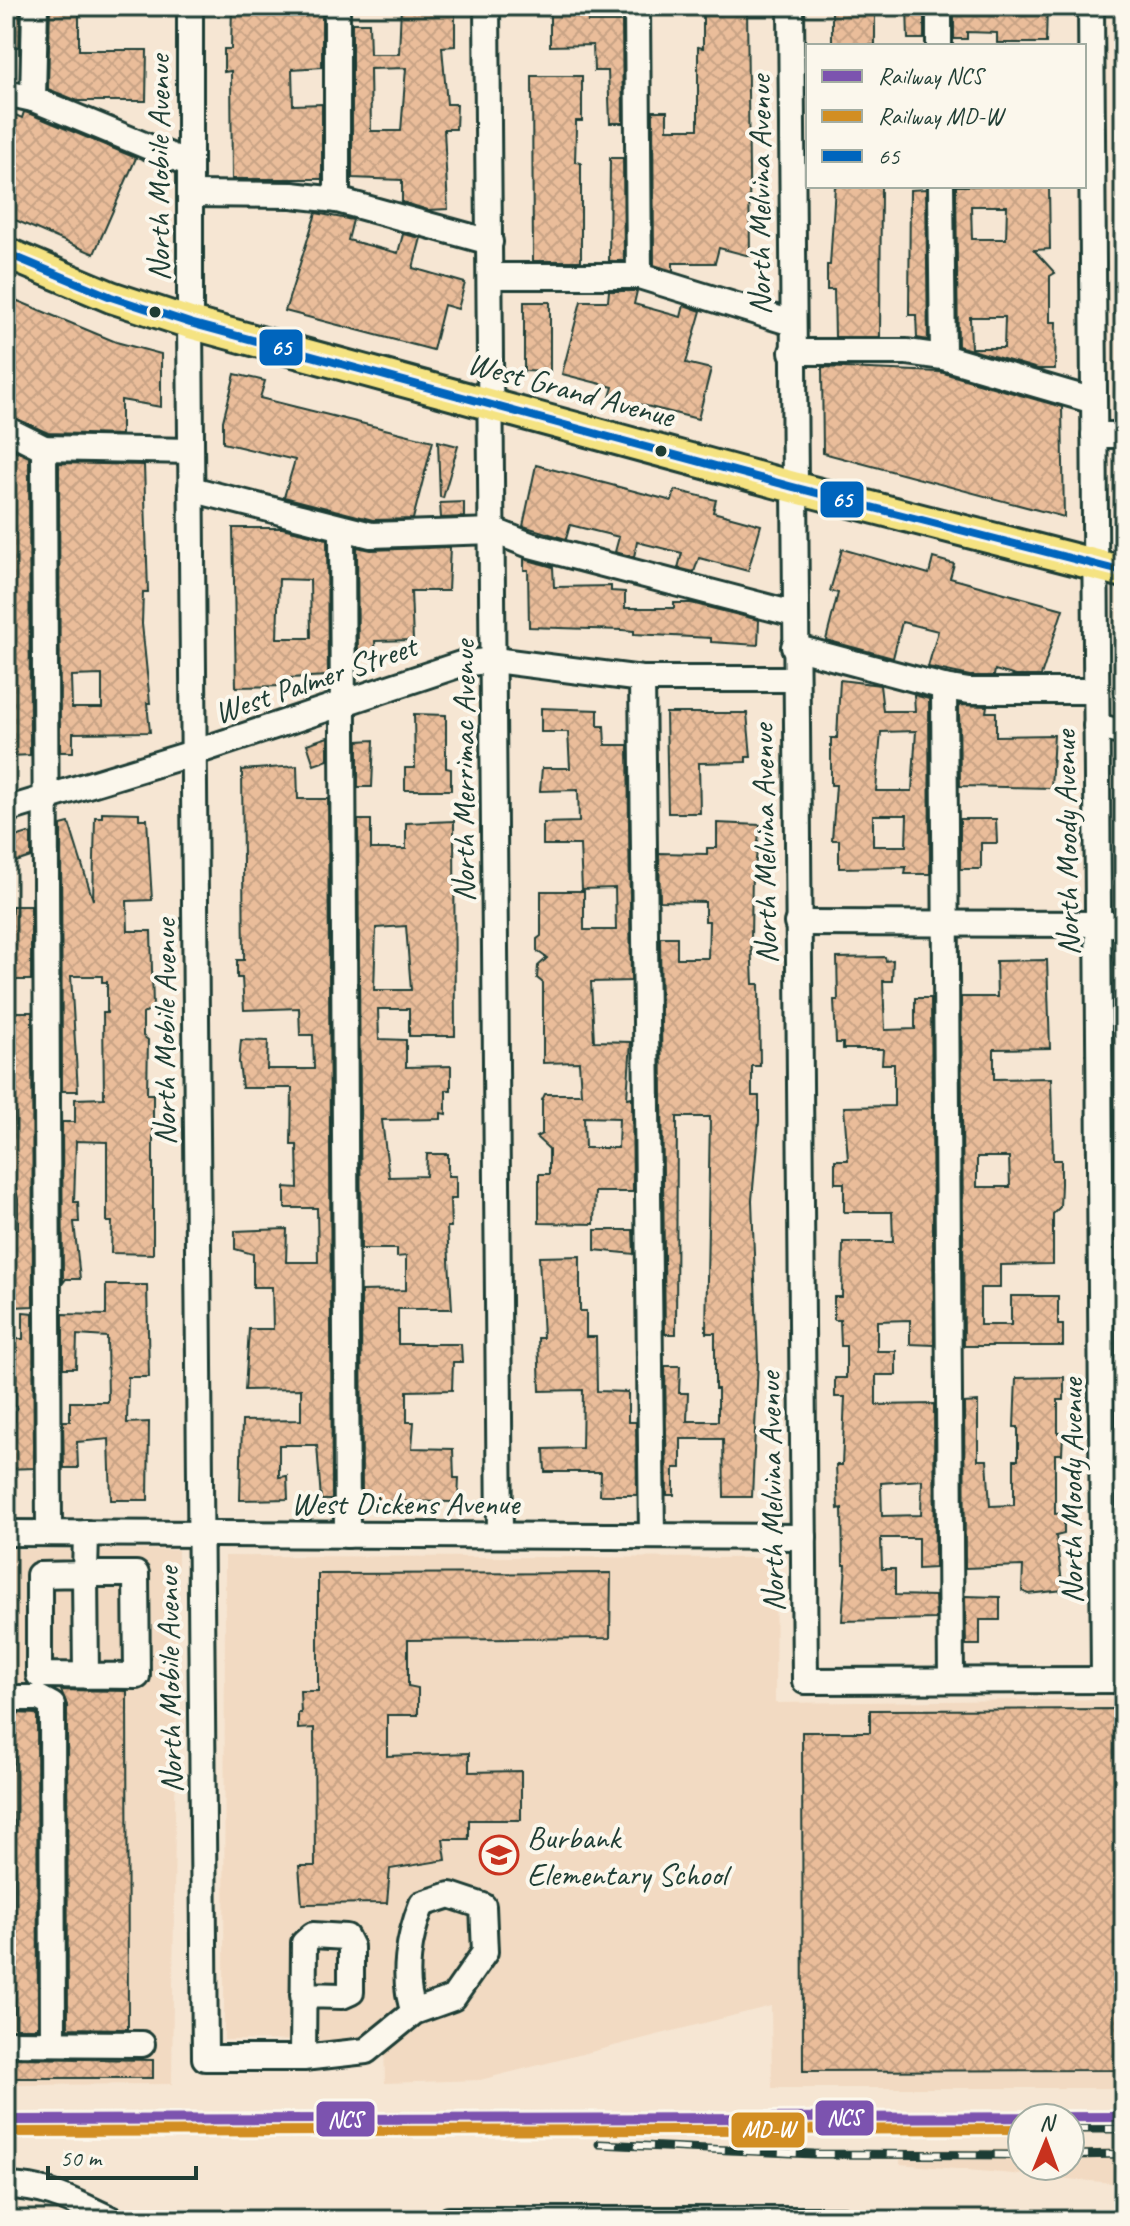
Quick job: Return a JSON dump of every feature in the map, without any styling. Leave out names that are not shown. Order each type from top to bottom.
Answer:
[{"type":"main road","name":"West Grand Avenue","points":[[6,253],[111,297],[190,323],[793,487],[1110,568]]},
{"type":"street","points":[[33,99],[35,6]]},
{"type":"street","name":"North Mobile Avenue","points":[[190,6],[191,489],[205,2058],[303,2058]]},
{"type":"street","points":[[337,6],[337,200]]},
{"type":"street","name":"North Merrimac Avenue","points":[[487,6],[493,406],[500,1535]]},
{"type":"street","points":[[637,6],[639,276]]},
{"type":"street","name":"North Melvina Avenue","points":[[791,6],[805,1681],[951,1680]]},
{"type":"street","points":[[939,6],[939,44]]},
{"type":"street","name":"North Moody Avenue","points":[[1091,6],[1094,435],[1110,568],[1096,691],[1096,726],[1114,1680]]},
{"type":"street","points":[[6,93],[33,99],[190,164]]},
{"type":"street","points":[[941,188],[943,357]]},
{"type":"street","points":[[190,194],[292,195],[337,200],[490,242]]},
{"type":"street","points":[[491,276],[639,276],[792,323]]},
{"type":"street","points":[[792,352],[907,352],[943,357],[1094,401]]},
{"type":"street","points":[[6,429],[44,448],[191,451]]},
{"type":"street","points":[[1094,435],[1124,435]]},
{"type":"street","points":[[44,448],[49,1533]]},
{"type":"street","points":[[191,489],[342,531],[371,535],[494,531],[530,545],[794,614]]},
{"type":"street","points":[[342,531],[347,1535]]},
{"type":"street","points":[[794,647],[969,691],[1096,691]]},
{"type":"street","name":"West Palmer Street","points":[[6,810],[193,753],[461,664],[494,660],[642,679],[795,679]]},
{"type":"street","points":[[642,679],[652,1536]]},
{"type":"street","points":[[944,687],[951,1680],[1114,1680]]},
{"type":"street","points":[[1096,726],[1124,733]]},
{"type":"street","points":[[797,923],[1124,924]]},
{"type":"street","name":"West Dickens Avenue","points":[[6,1533],[804,1537]]},
{"type":"street","points":[[86,1533],[86,1676]]},
{"type":"street","points":[[85,1574],[136,1574],[137,1676],[39,1675],[39,1575],[85,1574]]},
{"type":"street","points":[[6,1698],[39,1698],[52,1705],[53,2043]]},
{"type":"street","points":[[303,1995],[303,2058],[366,2051],[414,2012],[453,1998],[485,1952],[483,1906],[450,1895],[422,1904],[411,1932],[408,1996],[414,2012]]},
{"type":"street","points":[[6,2043],[142,2044]]},
{"type":"street","points":[[6,2186],[35,2186],[55,2191],[113,2220]]},
{"type":"street","points":[[449,2220],[842,2220]]},
{"type":"shaded area","points":[[6,1549],[178,1550],[172,2084],[6,2085]]},
{"type":"shaded area","name":"Burbank Elementary School","points":[[225,1556],[776,1558],[775,1703],[1124,1699],[1124,2088],[772,2088],[771,2006],[480,2080],[385,2083],[384,2041],[224,2040]]},
{"type":"shaded area","points":[[901,2149],[1006,2149],[1006,2173],[900,2164]]},
{"type":"shaded area","points":[[1086,2149],[1124,2149],[1124,2184],[1086,2181]]},
{"type":"building","points":[[7,6],[20,6],[19,55],[19,47],[8,47]]},
{"type":"building","points":[[50,6],[79,6],[79,50],[147,50],[146,101],[78,101],[48,89]]},
{"type":"building","points":[[232,6],[322,6],[322,67],[292,69],[293,105],[322,104],[322,179],[232,179],[231,71],[224,72],[224,49],[231,49]]},
{"type":"building","points":[[401,6],[455,6],[455,46],[442,47],[447,104],[457,104],[456,129],[444,129],[448,209],[428,210],[402,202],[402,180],[352,178],[352,23],[369,23],[370,54],[399,54]],"holes":[[[406,68],[401,131],[371,131],[370,69]]]},
{"type":"building","points":[[550,6],[587,6],[588,22],[622,22],[623,123],[610,123],[608,71],[594,71],[593,45],[550,46]]},
{"type":"building","points":[[703,6],[747,6],[750,256],[719,248],[715,263],[673,263],[673,271],[654,265],[653,111],[667,111],[667,129],[698,129],[698,47],[703,48]]},
{"type":"building","points":[[832,6],[875,6],[875,44],[832,44]]},
{"type":"building","points":[[907,6],[924,6],[924,39],[908,39]]},
{"type":"building","points":[[954,6],[1047,6],[1046,43],[997,43],[997,33],[967,32],[967,39],[954,39]]},
{"type":"building","points":[[532,76],[582,76],[582,121],[576,121],[575,162],[581,163],[581,261],[533,261]]},
{"type":"building","points":[[6,111],[22,118],[24,112],[28,113],[136,158],[94,254],[6,216]]},
{"type":"building","points":[[610,158],[623,158],[624,261],[609,261]]},
{"type":"building","points":[[835,188],[881,188],[880,337],[835,337],[834,290],[827,290],[827,265],[830,265]]},
{"type":"building","points":[[956,188],[1049,188],[1050,249],[1034,250],[1055,273],[1050,276],[1050,322],[1056,322],[1055,369],[1038,369],[958,346]],"holes":[[[971,206],[1007,206],[1006,239],[972,239]],[[970,317],[1005,317],[1004,348],[971,348]]]},
{"type":"building","points":[[926,189],[928,340],[917,338],[916,315],[909,315],[910,190]]},
{"type":"building","points":[[316,213],[353,220],[348,240],[398,253],[403,234],[421,238],[413,268],[465,283],[458,309],[444,305],[433,350],[285,311]]},
{"type":"building","points":[[609,291],[637,291],[634,304],[681,317],[684,305],[701,311],[686,363],[711,369],[698,419],[610,397],[613,387],[562,374],[581,301],[608,301]]},
{"type":"building","points":[[6,296],[116,342],[161,354],[161,407],[121,400],[121,435],[48,433],[6,414]]},
{"type":"building","points":[[524,302],[550,302],[550,372],[524,371]]},
{"type":"building","points":[[822,367],[940,372],[1062,407],[1064,517],[823,453]]},
{"type":"building","points":[[235,374],[265,381],[260,398],[433,441],[413,519],[373,520],[284,497],[295,460],[223,443],[223,421]]},
{"type":"building","points":[[438,441],[458,446],[443,498],[440,497]]},
{"type":"building","points":[[8,447],[29,457],[30,755],[12,756],[10,726],[6,726],[6,704],[13,704],[11,622],[7,622],[7,600],[11,600],[12,527],[11,482],[6,482]]},
{"type":"building","points":[[59,463],[144,465],[148,592],[143,592],[142,624],[150,732],[73,733],[73,752],[60,752]],"holes":[[[102,675],[102,708],[72,708],[71,676]]]},
{"type":"building","points":[[536,465],[672,501],[675,490],[716,500],[713,512],[761,525],[748,571],[699,558],[694,572],[678,568],[682,553],[637,542],[634,557],[615,552],[619,537],[570,525],[566,539],[523,526]]},
{"type":"building","points":[[464,502],[464,517],[441,518],[440,503]]},
{"type":"building","points":[[233,528],[282,528],[327,539],[328,676],[290,678],[290,686],[236,687]],"holes":[[[279,579],[310,580],[311,638],[277,638]]]},
{"type":"building","points":[[357,547],[371,550],[450,547],[448,591],[411,591],[413,640],[375,641],[376,659],[358,659]]},
{"type":"building","points":[[842,549],[929,574],[933,558],[954,564],[950,578],[1063,609],[1041,676],[1016,676],[995,670],[994,676],[970,676],[928,667],[938,631],[902,622],[893,658],[826,640],[838,593],[830,591]]},
{"type":"building","points":[[524,559],[553,567],[554,587],[611,586],[611,591],[625,592],[625,608],[674,608],[674,603],[691,603],[759,620],[758,645],[711,642],[711,638],[634,634],[634,631],[622,630],[529,627],[528,570],[524,570]]},
{"type":"building","points":[[840,680],[880,685],[883,711],[915,711],[914,695],[929,699],[930,874],[905,874],[906,867],[839,868],[839,840],[832,840],[836,785],[831,785],[831,738],[837,738]],"holes":[[[916,731],[912,791],[876,791],[881,732]],[[873,815],[907,815],[906,846],[873,846]]]},
{"type":"building","points":[[959,705],[987,706],[986,712],[996,712],[996,736],[1054,735],[1051,788],[960,786]]},
{"type":"building","points":[[541,708],[598,710],[598,726],[604,726],[605,745],[628,745],[631,981],[591,982],[594,1041],[631,1042],[627,1098],[632,1097],[633,1192],[595,1192],[594,1224],[539,1223],[539,1174],[549,1174],[549,1149],[536,1137],[542,1134],[542,1100],[545,1094],[581,1094],[579,1062],[543,1063],[543,983],[537,978],[538,966],[547,958],[537,951],[537,939],[541,936],[541,891],[584,891],[584,930],[616,930],[615,888],[582,889],[580,845],[543,845],[543,823],[579,822],[578,790],[540,791],[542,768],[570,768],[568,732],[541,732]],"holes":[[[584,1117],[619,1118],[618,1148],[585,1148]]]},
{"type":"building","points":[[666,713],[747,713],[751,757],[746,757],[746,762],[699,763],[700,813],[668,813]]},
{"type":"building","points":[[414,714],[446,715],[446,768],[451,769],[451,790],[405,790],[405,768],[415,768]]},
{"type":"building","points":[[328,737],[328,760],[314,765],[307,744]]},
{"type":"building","points":[[374,740],[372,787],[358,787],[358,741]]},
{"type":"building","points":[[297,766],[298,799],[328,799],[332,1500],[321,1500],[317,1445],[279,1445],[279,1477],[287,1476],[288,1499],[240,1500],[242,1421],[301,1420],[301,1389],[245,1390],[249,1329],[273,1329],[272,1287],[253,1287],[253,1254],[235,1249],[235,1231],[287,1229],[286,1262],[318,1262],[317,1208],[285,1208],[285,1187],[298,1188],[297,1145],[291,1145],[292,1088],[242,1088],[239,1062],[241,1040],[268,1041],[267,1069],[314,1069],[313,1035],[300,1035],[299,1008],[244,1010],[242,978],[237,978],[237,960],[244,960],[242,770]]},
{"type":"building","points":[[102,812],[139,813],[139,819],[147,819],[152,900],[127,901],[128,931],[151,931],[153,1007],[143,1014],[143,1036],[148,1040],[147,1094],[153,1094],[153,1254],[111,1253],[112,1222],[107,1222],[107,1142],[76,1141],[74,1202],[78,1202],[79,1222],[74,1222],[80,1279],[66,1279],[63,1283],[62,1122],[75,1122],[75,1099],[104,1098],[103,1013],[107,1013],[107,982],[102,982],[102,976],[71,976],[78,1091],[62,1091],[61,825],[69,823],[93,900],[95,817],[102,817]]},
{"type":"building","points":[[960,819],[996,819],[997,843],[981,843],[981,869],[960,869]]},
{"type":"building","points":[[358,820],[371,820],[371,849],[406,849],[406,823],[454,821],[455,1036],[409,1036],[409,1009],[378,1009],[379,1039],[406,1040],[406,1067],[451,1066],[451,1090],[446,1090],[446,1114],[441,1113],[441,1119],[382,1120],[389,1177],[426,1176],[427,1154],[448,1154],[448,1176],[456,1176],[456,1199],[450,1199],[451,1227],[447,1227],[452,1309],[398,1309],[398,1344],[461,1344],[462,1362],[453,1362],[452,1390],[407,1391],[407,1422],[414,1422],[412,1448],[453,1449],[454,1478],[459,1478],[458,1502],[362,1501],[361,1291],[406,1290],[406,1256],[397,1257],[397,1249],[361,1249]],"holes":[[[406,926],[411,990],[374,990],[376,928]]]},
{"type":"building","points":[[717,823],[760,825],[755,868],[752,868],[751,941],[753,984],[759,984],[760,1066],[752,1066],[752,1096],[759,1096],[759,1121],[752,1200],[758,1361],[752,1497],[724,1497],[723,1439],[681,1439],[681,1468],[674,1468],[674,1495],[667,1495],[665,1366],[680,1366],[679,1393],[688,1393],[687,1421],[718,1421],[718,1389],[715,1389],[715,1333],[706,1333],[710,1117],[677,1117],[676,1334],[665,1334],[660,937],[677,937],[677,958],[708,958],[709,921],[705,921],[705,902],[660,901],[659,853],[707,854],[707,848],[717,848]]},
{"type":"building","points":[[28,833],[31,835],[31,857],[16,862],[9,839]]},
{"type":"building","points":[[12,906],[31,906],[31,980],[10,980]]},
{"type":"building","points":[[885,957],[886,961],[893,960],[892,981],[883,981],[885,1030],[915,1029],[915,998],[931,998],[934,1345],[910,1344],[910,1320],[877,1321],[877,1351],[896,1351],[896,1375],[876,1375],[876,1405],[934,1404],[935,1568],[918,1569],[918,1538],[881,1538],[882,1569],[895,1569],[895,1595],[935,1596],[936,1619],[842,1621],[846,1565],[843,1565],[842,1508],[838,1509],[836,1465],[842,1465],[845,1397],[835,1397],[835,1378],[846,1378],[846,1346],[841,1346],[840,1320],[834,1320],[834,1297],[842,1297],[843,1242],[893,1242],[892,1212],[844,1212],[844,1183],[835,1183],[835,1160],[848,1160],[844,1107],[894,1106],[894,1064],[882,1064],[883,1049],[843,1049],[843,1043],[836,1043],[834,1000],[838,1000],[837,958]],"holes":[[[922,1480],[921,1515],[882,1516],[881,1483]]]},
{"type":"building","points":[[1047,960],[1050,1048],[994,1049],[994,1079],[1051,1078],[1053,1160],[1061,1160],[1060,1207],[1053,1214],[1053,1264],[1000,1265],[1000,1288],[980,1288],[980,1325],[1011,1325],[1011,1296],[1058,1296],[1058,1325],[1063,1325],[1063,1346],[964,1346],[961,997],[997,997],[996,961]],"holes":[[[977,1157],[1009,1157],[1010,1187],[977,1187]]]},
{"type":"building","points":[[14,1012],[32,1012],[33,1306],[13,1307],[12,1255],[6,1255],[6,1233],[18,1230],[18,1199],[12,1169],[14,1112],[9,1112],[15,1068]]},
{"type":"building","points":[[595,1230],[633,1230],[634,1254],[595,1250]]},
{"type":"building","points":[[580,1256],[580,1311],[586,1311],[586,1337],[596,1337],[597,1391],[628,1392],[628,1422],[636,1422],[637,1495],[600,1495],[601,1472],[545,1472],[544,1449],[582,1448],[583,1390],[540,1391],[538,1338],[543,1338],[539,1257]]},
{"type":"building","points":[[106,1285],[147,1285],[149,1377],[128,1377],[127,1423],[149,1422],[148,1500],[111,1500],[109,1439],[77,1442],[78,1468],[64,1468],[63,1421],[70,1421],[70,1402],[108,1402],[107,1337],[77,1335],[76,1368],[63,1368],[63,1314],[106,1315]]},
{"type":"building","points":[[23,1312],[33,1313],[34,1468],[6,1469],[6,1421],[15,1421],[17,1339],[23,1339]]},
{"type":"building","points":[[1064,1377],[1064,1400],[1058,1400],[1058,1433],[1063,1433],[1062,1454],[1055,1454],[1055,1514],[1064,1513],[1064,1534],[1056,1536],[1063,1590],[1028,1594],[1022,1591],[1023,1566],[965,1568],[964,1403],[978,1402],[978,1460],[987,1460],[990,1506],[1014,1505],[1014,1460],[1018,1460],[1018,1427],[1014,1427],[1016,1378]]},
{"type":"building","points":[[611,1573],[610,1638],[408,1640],[408,1686],[418,1688],[418,1715],[387,1715],[387,1756],[469,1753],[469,1772],[521,1771],[521,1820],[469,1820],[469,1839],[443,1839],[446,1860],[390,1869],[387,1903],[302,1904],[299,1866],[315,1866],[314,1728],[298,1729],[298,1713],[301,1713],[300,1691],[318,1691],[318,1574]]},
{"type":"building","points":[[965,1596],[1000,1597],[1000,1620],[980,1620],[980,1645],[966,1645]]},
{"type":"building","points":[[61,1690],[127,1691],[128,2029],[68,2028],[67,1705]]},
{"type":"building","points":[[1124,1709],[1124,2070],[803,2071],[802,1732],[870,1732],[870,1710]]},
{"type":"building","points":[[14,1713],[37,1714],[38,2028],[15,2028]]},
{"type":"building","points":[[6,2060],[153,2060],[153,2078],[6,2078]]},
{"type":"railway","points":[[6,2132],[1006,2129]]},
{"type":"railway","points":[[1086,2129],[1124,2129]]},
{"type":"railway","points":[[599,2144],[814,2154],[1006,2155]]},
{"type":"railway","points":[[1086,2155],[1124,2154]]},
{"type":"rail line","name":"NCS","points":[[6,2120],[1124,2117]]},
{"type":"rail line","name":"MD-W","points":[[6,2132],[1006,2129]]},
{"type":"transit line","name":"65","points":[[6,253],[111,297],[190,323],[793,487],[1124,572]]},
{"type":"place","name":"Burbank Elementary School","points":[[499,1855]]}]
